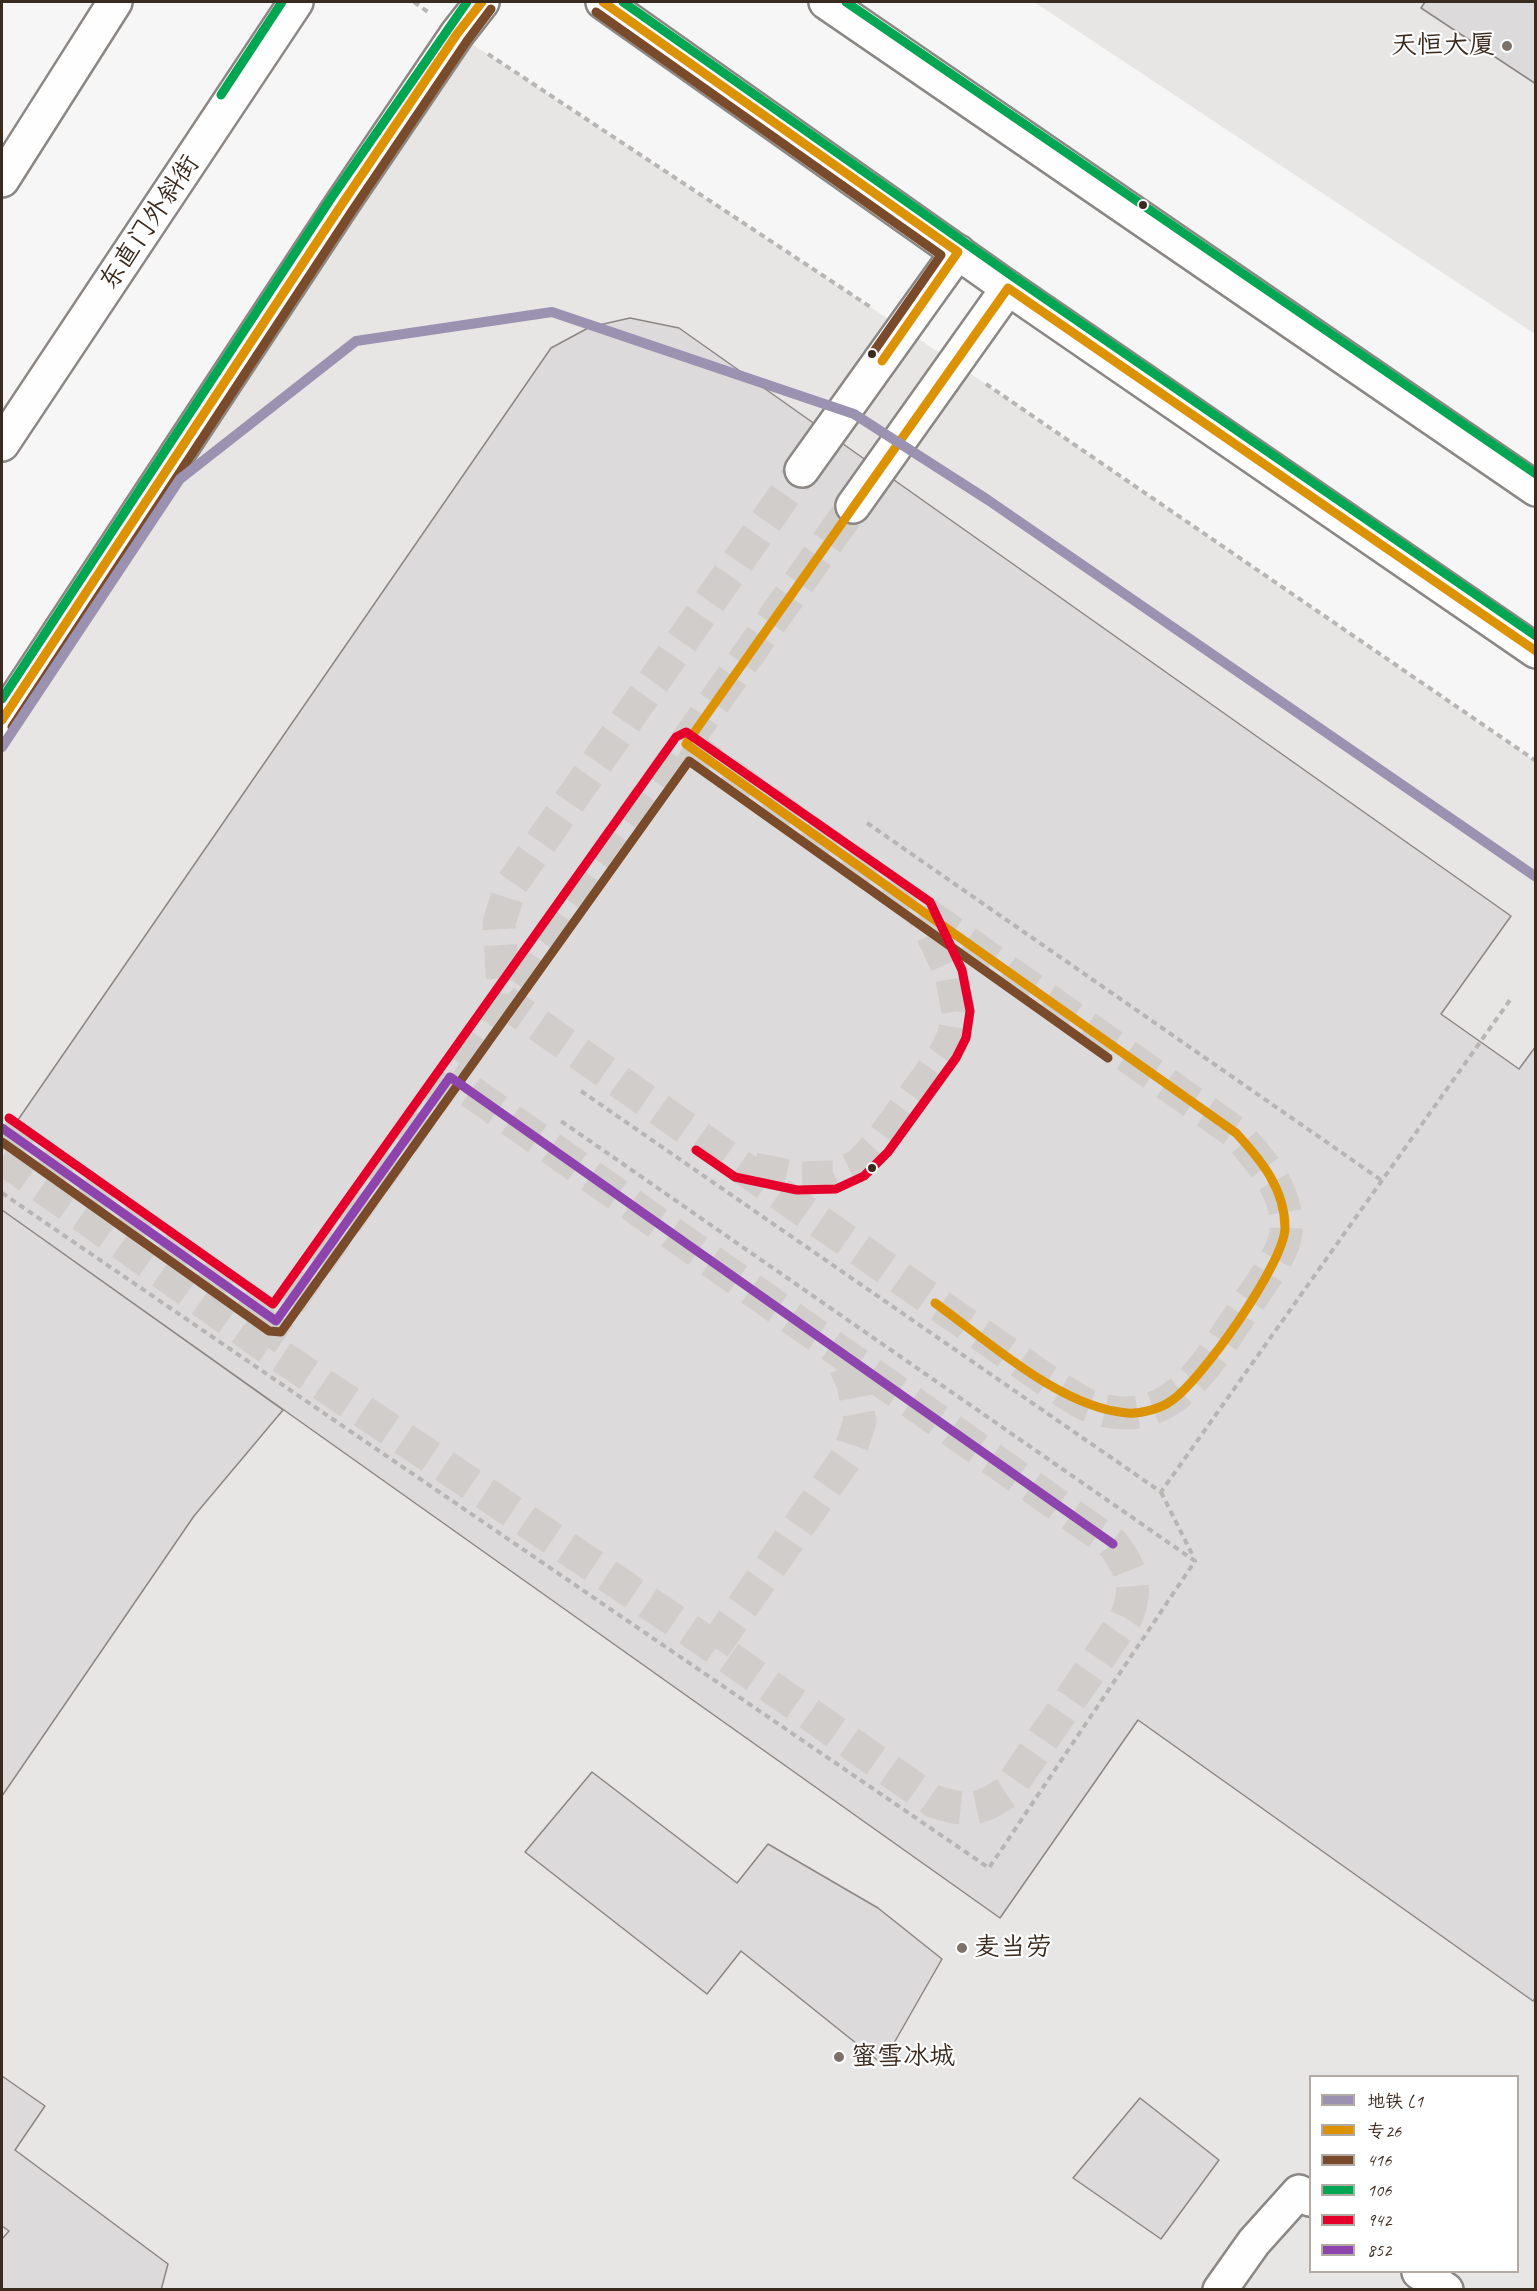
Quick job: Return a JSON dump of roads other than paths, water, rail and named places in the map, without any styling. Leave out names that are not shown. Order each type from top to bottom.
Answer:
[{"type":"main road","points":[[2,180],[115,2]]},
{"type":"main road","name":"东直门外斜街","points":[[2,444],[296,2]]},
{"type":"main road","points":[[2,720],[342,204],[457,34],[482,2]]},
{"type":"main road","points":[[603,2],[1008,288],[1536,651]]},
{"type":"main road","points":[[826,2],[1536,489]]},
{"type":"main road","points":[[802,470],[958,252]]},
{"type":"main road","points":[[853,506],[1008,288]]},
{"type":"main road","points":[[1220,2289],[1254,2241],[1299,2192],[1309,2198]]},
{"type":"main road","points":[[1422,2273],[1446,2289]]},
{"type":"tunnel","points":[[686,744],[1236,1133],[1264,1166],[1283,1203],[1286,1217],[1284,1241],[1268,1273],[1214,1353],[1183,1390],[1164,1403],[1143,1411],[1119,1413],[1092,1407],[1078,1400],[1056,1387],[504,1001],[499,923],[511,885],[802,470]]},
{"type":"tunnel","points":[[261,1343],[853,506]]},
{"type":"tunnel","points":[[754,1169],[799,1178],[833,1177],[859,1165],[878,1145],[946,1052],[954,1035],[958,1011],[951,974],[923,914]]},
{"type":"tunnel","points":[[2,1158],[261,1343],[714,1647],[933,1801],[954,1807],[971,1808],[987,1804],[1006,1793],[1126,1618],[1132,1597],[1132,1579],[1125,1562],[1113,1544],[450,1077]]},
{"type":"tunnel","points":[[2,1128],[276,1321]]},
{"type":"tunnel","points":[[714,1647],[849,1454],[860,1421],[853,1384],[838,1350]]},
{"type":"metro line","name":"L1","points":[[2,747],[180,479],[356,341],[552,312],[854,414],[988,500],[1536,877]]},
{"type":"place","name":"天恒大厦","points":[[1507,46]]},
{"type":"place","name":"麦当劳","points":[[962,1948]]},
{"type":"place","name":"蜜雪冰城","points":[[839,2057]]}]
